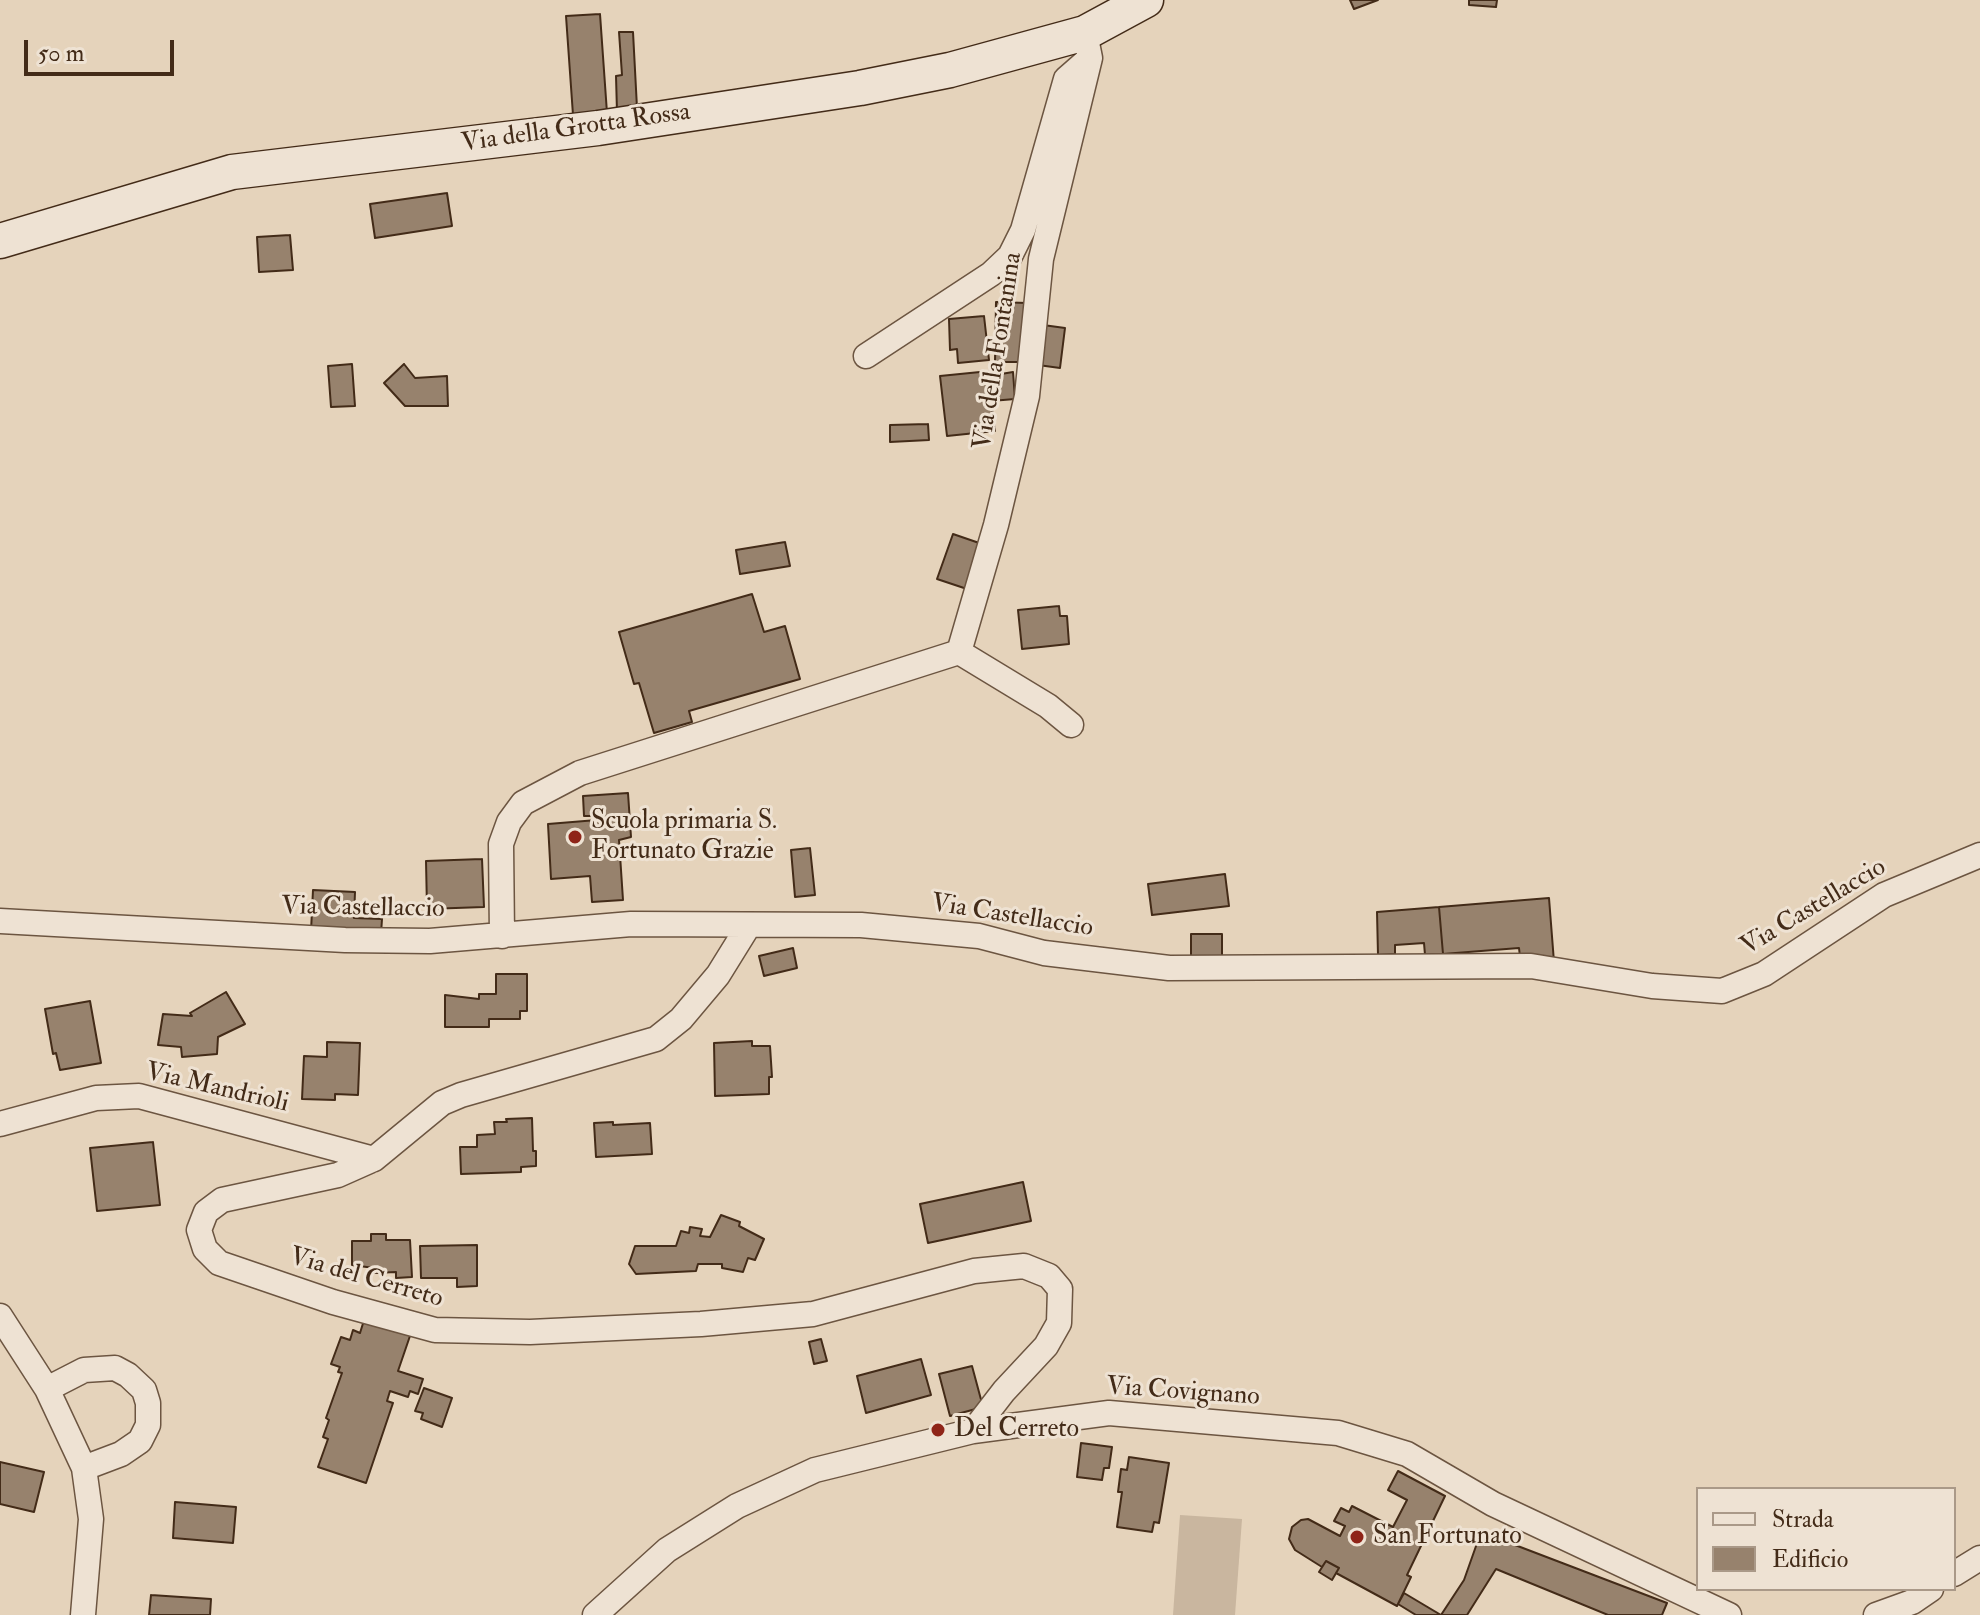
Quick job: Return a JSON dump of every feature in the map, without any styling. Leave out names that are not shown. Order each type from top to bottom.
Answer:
[{"type":"street","name":"Via della Grotta Rossa","points":[[0,241],[232,172],[598,128],[860,88],[1088,45],[1146,0]]},
{"type":"street","name":"Via della Fontanina","points":[[866,356],[991,274],[1010,256],[1023,230],[1066,79],[1088,45]]},
{"type":"street","name":"Via della Fontanina","points":[[959,652],[996,525],[1027,396],[1041,259],[1088,45]]},
{"type":"street","points":[[502,936],[501,844],[509,822],[523,803],[580,773],[959,652],[1048,706],[1071,725]]},
{"type":"street","name":"Via Castellaccio","points":[[0,921],[345,940],[430,941],[631,924],[861,925],[979,936],[1044,953],[1169,968],[1531,966],[1652,986],[1722,991],[1764,974],[1884,895],[1980,855]]},
{"type":"street","name":"Via del Cerreto","points":[[749,925],[718,975],[681,1019],[656,1039],[451,1099],[374,1159],[338,1175],[222,1200],[206,1212],[199,1230],[205,1249],[219,1263],[319,1297],[435,1330],[451,1331],[530,1332],[701,1324],[813,1314],[974,1271],[1024,1266],[1049,1276],[1060,1289],[1059,1323],[1046,1346],[1004,1391],[973,1431]]},
{"type":"street","name":"Via Mandrioli","points":[[0,1124],[96,1098],[139,1096],[374,1159]]},
{"type":"street","points":[[0,1316],[47,1389],[84,1468],[91,1519],[83,1615]]},
{"type":"street","points":[[47,1389],[84,1370],[115,1368],[144,1390],[148,1403],[148,1425],[140,1441],[121,1454],[84,1468]]},
{"type":"street","name":"Via Covignano","points":[[595,1615],[667,1550],[737,1506],[815,1470],[973,1431],[1109,1413],[1338,1433],[1407,1454],[1493,1504],[1729,1615]]},
{"type":"street","points":[[1956,1573],[1980,1558]]},
{"type":"street","points":[[1876,1615],[1912,1602],[1928,1591]]},
{"type":"shaded area","points":[[1180,1515],[1242,1519],[1235,1615],[1173,1615]]},
{"type":"building","points":[[1350,0],[1378,0],[1354,9]]},
{"type":"building","points":[[1469,0],[1497,0],[1496,7],[1469,5]]},
{"type":"building","points":[[600,14],[607,113],[573,115],[566,16]]},
{"type":"building","points":[[619,32],[633,32],[637,108],[617,112],[616,76],[622,75]]},
{"type":"building","points":[[447,193],[452,226],[375,238],[370,204]]},
{"type":"building","points":[[290,235],[293,270],[259,272],[257,237]]},
{"type":"building","points":[[996,302],[1027,303],[1023,362],[995,362]]},
{"type":"building","points":[[984,316],[989,360],[958,363],[957,349],[950,350],[949,319]]},
{"type":"building","points":[[1043,325],[1065,328],[1060,368],[1038,365]]},
{"type":"building","points":[[352,364],[355,406],[331,407],[328,366]]},
{"type":"building","points":[[404,364],[415,378],[447,376],[448,406],[405,406],[384,383]]},
{"type":"building","points":[[1000,370],[1001,374],[1013,372],[1015,399],[991,401],[995,431],[947,436],[940,376]]},
{"type":"building","points":[[928,424],[929,440],[890,442],[890,425]]},
{"type":"building","points":[[953,534],[985,545],[970,590],[937,579]]},
{"type":"building","points":[[785,542],[790,566],[740,574],[736,550]]},
{"type":"building","points":[[752,594],[764,632],[785,626],[800,679],[689,711],[692,722],[654,733],[639,683],[634,684],[619,632]]},
{"type":"building","points":[[1059,606],[1060,616],[1067,616],[1069,644],[1022,649],[1018,610]]},
{"type":"building","points":[[628,793],[631,837],[619,840],[623,900],[592,902],[590,876],[551,879],[548,824],[597,820],[596,816],[584,816],[583,796]]},
{"type":"building","points":[[810,848],[815,895],[795,897],[791,850]]},
{"type":"building","points":[[482,859],[484,907],[427,909],[426,861]]},
{"type":"building","points":[[1225,874],[1229,906],[1152,915],[1148,884]]},
{"type":"building","points":[[313,890],[355,892],[354,918],[382,919],[381,934],[311,931]]},
{"type":"building","points":[[1549,898],[1554,962],[1520,957],[1519,948],[1443,954],[1439,907]]},
{"type":"building","points":[[1439,907],[1443,954],[1425,955],[1424,943],[1395,945],[1395,954],[1378,955],[1377,912]]},
{"type":"building","points":[[1191,934],[1222,934],[1222,957],[1191,957]]},
{"type":"building","points":[[793,948],[797,968],[764,976],[759,956]]},
{"type":"building","points":[[496,974],[527,974],[527,1011],[520,1011],[520,1019],[489,1019],[489,1027],[445,1027],[445,995],[479,999],[479,994],[496,994]]},
{"type":"building","points":[[226,992],[245,1024],[218,1037],[217,1054],[182,1057],[181,1047],[158,1045],[163,1014],[192,1016],[190,1013]]},
{"type":"building","points":[[90,1001],[101,1063],[60,1070],[56,1053],[53,1054],[45,1009]]},
{"type":"building","points":[[752,1041],[752,1046],[770,1046],[772,1077],[769,1077],[769,1094],[715,1096],[714,1043]]},
{"type":"building","points":[[327,1042],[360,1043],[358,1095],[335,1094],[335,1100],[302,1099],[304,1056],[327,1057]]},
{"type":"building","points":[[532,1118],[536,1166],[521,1167],[521,1172],[461,1174],[460,1147],[477,1147],[477,1135],[495,1134],[494,1122]]},
{"type":"building","points":[[613,1122],[613,1125],[650,1123],[652,1154],[596,1157],[594,1123]]},
{"type":"building","points":[[153,1142],[160,1205],[97,1211],[90,1148]]},
{"type":"building","points":[[1023,1182],[1031,1221],[928,1243],[920,1204]]},
{"type":"building","points":[[721,1215],[740,1222],[739,1226],[764,1239],[755,1260],[748,1258],[743,1272],[722,1268],[722,1264],[698,1264],[696,1271],[636,1274],[629,1264],[635,1246],[676,1246],[681,1231],[689,1233],[690,1227],[702,1229],[700,1236],[710,1237]]},
{"type":"building","points":[[371,1234],[386,1234],[386,1240],[410,1240],[412,1277],[396,1278],[396,1272],[374,1273],[374,1268],[352,1265],[352,1241],[371,1241]]},
{"type":"building","points":[[477,1245],[477,1286],[457,1287],[457,1278],[421,1278],[420,1246]]},
{"type":"building","points":[[365,1317],[411,1333],[398,1371],[423,1379],[418,1394],[410,1391],[408,1397],[390,1391],[387,1401],[393,1403],[366,1483],[318,1467],[328,1439],[323,1437],[329,1420],[326,1418],[342,1373],[338,1372],[340,1367],[331,1364],[341,1337],[350,1340],[353,1330],[360,1333]]},
{"type":"building","points":[[821,1339],[827,1361],[814,1364],[809,1342]]},
{"type":"building","points":[[921,1359],[931,1395],[866,1413],[857,1376]]},
{"type":"building","points":[[972,1366],[983,1407],[950,1416],[939,1374]]},
{"type":"building","points":[[424,1388],[452,1398],[442,1427],[421,1419],[423,1413],[415,1411]]},
{"type":"building","points":[[1081,1443],[1112,1447],[1109,1468],[1104,1468],[1102,1480],[1077,1477]]},
{"type":"building","points":[[1129,1457],[1169,1463],[1159,1523],[1154,1522],[1152,1532],[1117,1527],[1122,1492],[1118,1492],[1121,1469],[1127,1470]]},
{"type":"building","points":[[0,1462],[44,1472],[34,1512],[0,1504]]},
{"type":"building","name":"San Fortunato","points":[[1398,1471],[1445,1496],[1407,1575],[1411,1577],[1397,1606],[1336,1573],[1339,1568],[1326,1561],[1322,1567],[1295,1550],[1289,1539],[1292,1527],[1308,1519],[1340,1536],[1345,1526],[1334,1521],[1341,1508],[1349,1512],[1352,1506],[1393,1527],[1407,1500],[1388,1490]]},
{"type":"building","points":[[175,1502],[236,1507],[233,1543],[173,1538]]},
{"type":"building","points":[[1481,1532],[1667,1603],[1662,1615],[1608,1615],[1496,1569],[1467,1615],[1441,1615],[1464,1580]]},
{"type":"building","points":[[1326,1561],[1339,1568],[1332,1580],[1319,1572]]},
{"type":"building","points":[[1404,1593],[1441,1615],[1416,1615],[1398,1604]]},
{"type":"building","points":[[151,1595],[211,1599],[210,1615],[149,1615]]},
{"type":"place","name":"Scuola primaria S. Fortunato Grazie","points":[[575,837]]},
{"type":"place","name":"Del Cerreto","points":[[938,1430]]},
{"type":"place","name":"San Fortunato","points":[[1357,1537]]}]
